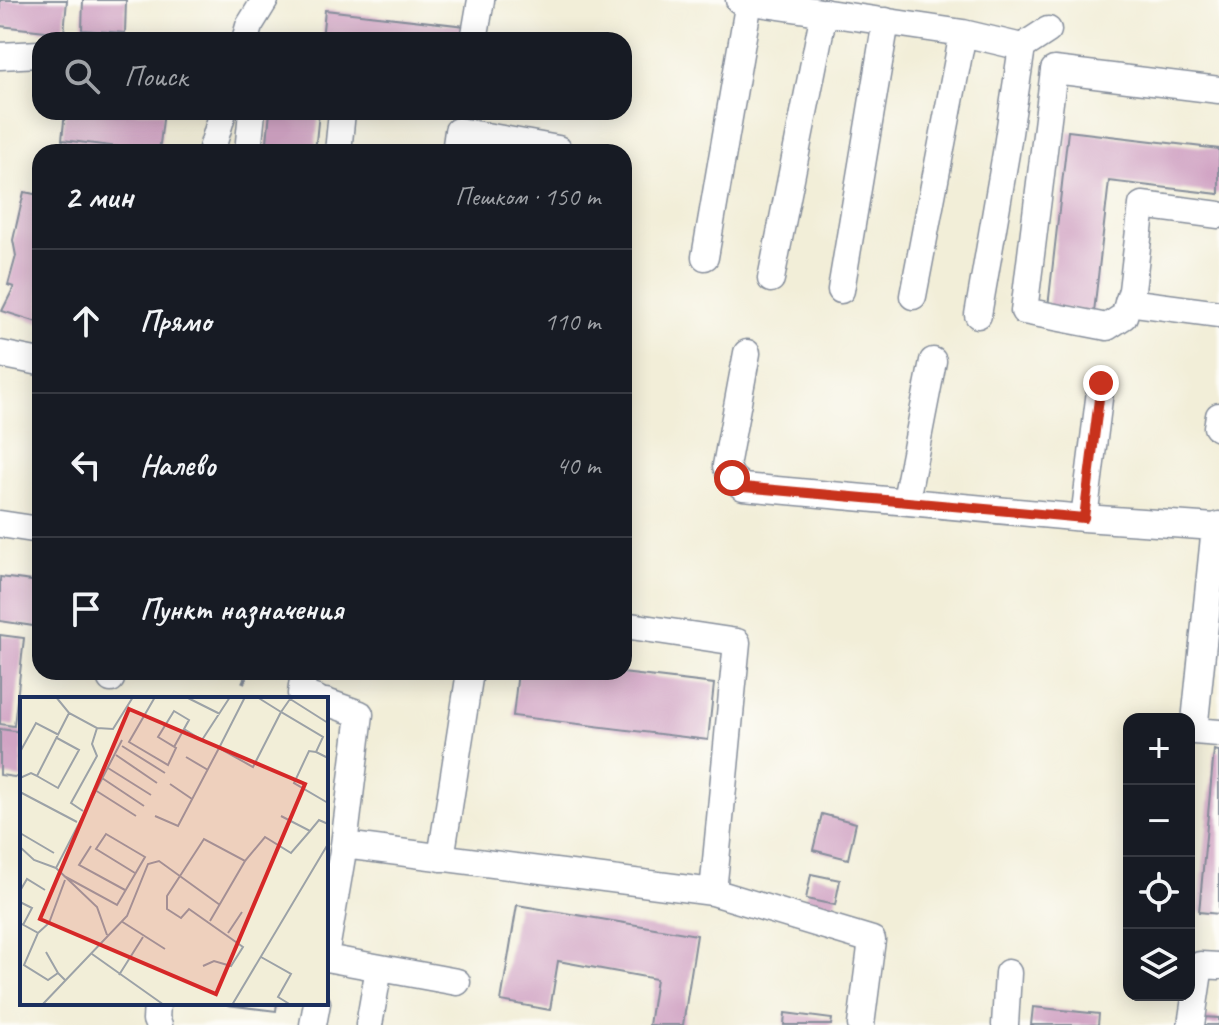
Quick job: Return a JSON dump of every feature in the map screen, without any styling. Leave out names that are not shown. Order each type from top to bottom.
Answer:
[{"type":"street","points":[[475,32],[481,0]]},
{"type":"street","points":[[739,0],[963,33],[1022,47],[1048,30]]},
{"type":"street","points":[[705,257],[749,1]]},
{"type":"street","points":[[247,32],[264,3]]},
{"type":"street","points":[[260,32],[264,3]]},
{"type":"street","points":[[771,279],[824,12]]},
{"type":"street","points":[[841,290],[886,21]]},
{"type":"street","points":[[913,296],[963,33]]},
{"type":"street","points":[[978,315],[1022,47]]},
{"type":"street","points":[[0,56],[32,54]]},
{"type":"street","points":[[1219,90],[1054,70],[1024,311],[1107,327],[1124,316],[1132,290],[1142,205],[1219,215]]},
{"type":"street","points":[[213,144],[221,120]]},
{"type":"street","points":[[249,144],[251,120]]},
{"type":"street","points":[[339,144],[341,120]]},
{"type":"street","points":[[458,132],[529,144]]},
{"type":"street","points":[[1128,302],[1219,314]]},
{"type":"street","points":[[747,353],[726,466],[732,478],[743,487],[1084,518],[1217,526],[1194,731],[1219,733]]},
{"type":"street","points":[[0,354],[32,360]]},
{"type":"street","points":[[906,500],[933,361]]},
{"type":"street","points":[[1084,518],[1101,383]]},
{"type":"street","points":[[1219,416],[1219,428]]},
{"type":"street","points":[[0,524],[32,529]]},
{"type":"street","points":[[632,626],[737,642],[713,892]]},
{"type":"street","points":[[303,680],[301,694],[311,697]]},
{"type":"street","points":[[441,858],[469,680]]},
{"type":"street","points":[[328,703],[360,714],[344,845],[328,938]]},
{"type":"street","points":[[344,845],[713,892],[872,940],[861,1025]]},
{"type":"street","points":[[328,958],[457,982]]},
{"type":"street","points":[[1191,1025],[1200,965],[1219,966]]},
{"type":"street","points":[[369,1025],[379,968]]},
{"type":"street","points":[[1005,1025],[1008,973]]},
{"type":"street","points":[[157,1005],[156,1020],[159,1025]]},
{"type":"street","points":[[313,1025],[317,1005]]},
{"type":"building","points":[[0,0],[67,0],[64,32],[0,26]]},
{"type":"building","points":[[83,0],[126,0],[125,32],[82,30]]},
{"type":"building","points":[[325,10],[465,26],[464,32],[323,32]]},
{"type":"building","points":[[64,120],[163,120],[160,144],[94,144],[62,140]]},
{"type":"building","points":[[269,120],[318,120],[316,144],[267,144]]},
{"type":"building","points":[[1068,131],[1219,149],[1219,194],[1109,181],[1094,312],[1048,307]]},
{"type":"building","points":[[24,192],[32,194],[32,320],[2,311],[14,287],[8,285],[16,256],[13,240]]},
{"type":"building","points":[[0,577],[32,581],[32,626],[0,621]]},
{"type":"building","points":[[0,635],[24,638],[14,726],[0,724]]},
{"type":"building","points":[[632,674],[714,684],[708,740],[513,716],[517,680],[632,680]]},
{"type":"building","points":[[0,729],[20,732],[20,778],[0,775]]},
{"type":"building","points":[[1214,750],[1219,751],[1219,914],[1199,912]]},
{"type":"building","points":[[822,814],[856,823],[848,859],[813,850]]},
{"type":"building","points":[[811,874],[840,880],[835,905],[806,899]]},
{"type":"building","points":[[517,905],[697,935],[683,1025],[649,1025],[656,979],[558,961],[550,1010],[501,1001]]},
{"type":"building","points":[[228,1005],[277,1005],[276,1011]]},
{"type":"building","points":[[1033,1007],[1099,1014],[1098,1025],[1031,1025]]},
{"type":"building","points":[[785,1013],[832,1019],[831,1025],[784,1025]]},
{"type":"building","points":[[1203,1017],[1219,1018],[1219,1025],[1203,1025]]},
{"type":"route","points":[[732,478],[743,487],[1084,518],[1101,383]]}]
